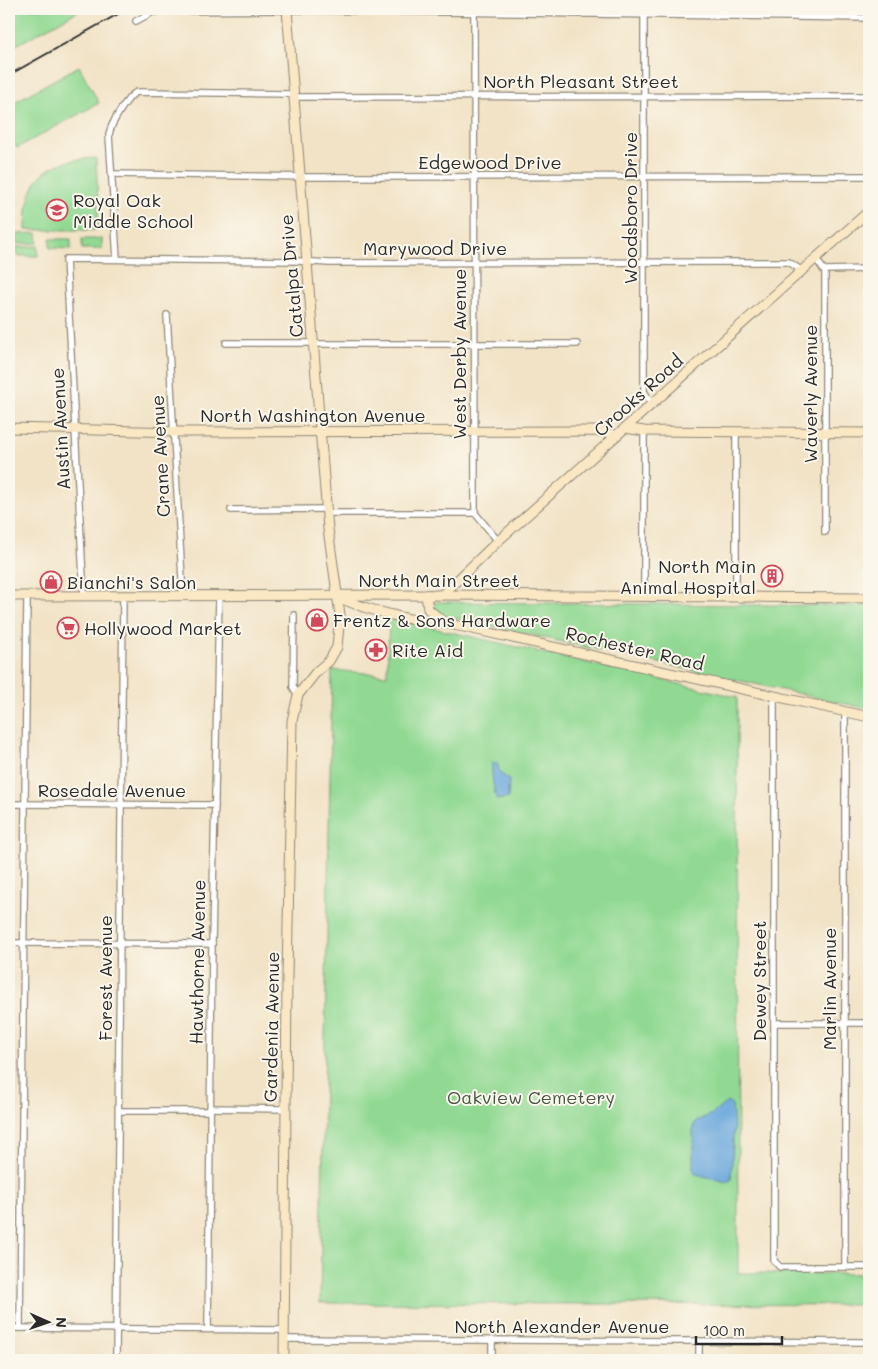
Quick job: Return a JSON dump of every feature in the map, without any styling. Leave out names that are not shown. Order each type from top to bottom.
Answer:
[{"type":"street","points":[[136,22],[153,12],[161,11],[287,10],[644,12],[869,18]]},
{"type":"street","name":"Catalpa Drive","points":[[287,10],[326,511],[338,596]]},
{"type":"street","name":"West Derby Avenue","points":[[474,10],[475,513]]},
{"type":"street","name":"Woodsboro Drive","points":[[644,12],[644,391],[652,405]]},
{"type":"street","name":"North Pleasant Street","points":[[112,174],[109,131],[130,95],[136,92],[293,96],[474,97],[869,96]]},
{"type":"street","points":[[112,174],[117,259]]},
{"type":"street","name":"Edgewood Drive","points":[[112,174],[300,177],[869,176]]},
{"type":"street","name":"Crooks Road","points":[[442,594],[617,435],[869,211]]},
{"type":"street","name":"Marywood Drive","points":[[66,259],[306,262],[789,262],[802,271]]},
{"type":"street","name":"Austin Avenue","points":[[66,259],[84,596]]},
{"type":"street","points":[[816,259],[824,270],[869,269]]},
{"type":"street","name":"Waverly Avenue","points":[[824,270],[825,532]]},
{"type":"street","name":"Crane Avenue","points":[[167,315],[182,596]]},
{"type":"street","points":[[226,343],[577,344]]},
{"type":"street","name":"North Washington Avenue","points":[[9,428],[174,432],[606,431],[617,435]]},
{"type":"street","points":[[626,428],[644,431],[869,433]]},
{"type":"street","points":[[644,431],[644,596]]},
{"type":"street","points":[[736,432],[736,597]]},
{"type":"street","points":[[231,510],[475,513],[498,542]]},
{"type":"street","points":[[426,595],[442,594]]},
{"type":"street","name":"North Main Street","points":[[442,594],[869,598]]},
{"type":"street","name":"Hawthorne Avenue","points":[[208,1329],[212,944],[219,595]]},
{"type":"street","name":"North Main Street","points":[[9,596],[426,595]]},
{"type":"street","name":"Rochester Road","points":[[426,595],[426,606],[430,612],[445,623],[869,717]]},
{"type":"street","points":[[20,1328],[27,596]]},
{"type":"street","name":"Forest Avenue","points":[[116,1360],[123,596]]},
{"type":"street","points":[[338,596],[350,603],[404,616],[445,623]]},
{"type":"street","name":"Gardenia Avenue","points":[[284,1360],[292,720],[298,695],[317,671],[329,661],[337,648],[340,615],[338,596]]},
{"type":"street","name":"Gardenia Avenue","points":[[294,615],[293,688],[298,695]]},
{"type":"street","name":"Dewey Street","points":[[774,696],[774,1262],[780,1268],[845,1267]]},
{"type":"street","name":"Marlin Avenue","points":[[844,711],[845,1267]]},
{"type":"street","name":"Rosedale Avenue","points":[[9,804],[215,805]]},
{"type":"street","points":[[9,943],[212,944]]},
{"type":"street","points":[[774,1023],[869,1023]]},
{"type":"street","points":[[119,1111],[286,1109]]},
{"type":"street","points":[[845,1267],[869,1267]]},
{"type":"street","name":"North Alexander Avenue","points":[[9,1328],[208,1329],[284,1335],[492,1340],[869,1342]]},
{"type":"street","points":[[492,1340],[492,1360]]},
{"type":"street","points":[[699,1342],[699,1360]]},
{"type":"green space","points":[[9,9],[82,9],[9,49]]},
{"type":"green space","points":[[79,66],[99,103],[17,148],[9,134],[9,105]]},
{"type":"green space","points":[[96,158],[99,227],[96,230],[26,230],[30,197],[34,185],[42,175],[51,168],[63,163]]},
{"type":"green space","points":[[37,233],[38,243],[17,244],[17,234]]},
{"type":"green space","points":[[50,239],[71,239],[71,249],[50,248]]},
{"type":"green space","points":[[82,239],[102,239],[102,249],[82,249]]},
{"type":"green space","points":[[38,246],[38,256],[18,256],[17,247]]},
{"type":"green space","points":[[434,603],[869,606],[869,709],[445,616],[434,611]]},
{"type":"green space","name":"Oakview Cemetery","points":[[389,618],[737,697],[738,1273],[869,1274],[869,1305],[320,1303],[332,670],[387,675]]},
{"type":"water","points":[[493,762],[497,763],[500,773],[509,780],[508,798],[497,800],[493,781]]},
{"type":"water","points":[[727,1102],[732,1105],[734,1126],[731,1180],[726,1182],[696,1174],[693,1169],[693,1127],[696,1121],[712,1114]]},
{"type":"railway","points":[[9,75],[127,9]]},
{"type":"place","name":"Royal Oak Middle School","points":[[57,210]]},
{"type":"place","name":"North Main Animal Hospital","points":[[772,576]]},
{"type":"place","name":"Bianchi's Salon","points":[[51,582]]},
{"type":"place","name":"Frentz & Sons Hardware","points":[[317,620]]},
{"type":"place","name":"Hollywood Market","points":[[68,628]]},
{"type":"place","name":"Rite Aid","points":[[376,650]]}]
